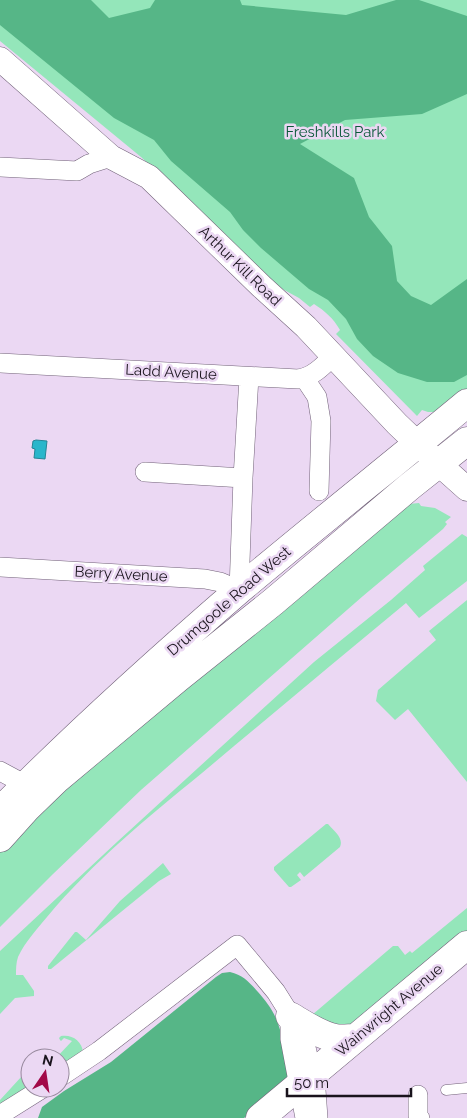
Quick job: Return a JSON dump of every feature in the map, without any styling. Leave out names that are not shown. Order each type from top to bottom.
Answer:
[{"type":"main road","name":"Drumgoole Road West","points":[[0,811],[137,681],[239,590],[467,403]]},
{"type":"main road","name":"Drumgoole Road West","points":[[0,838],[57,779],[467,441]]},
{"type":"main road","name":"Wainwright Avenue","points":[[260,1118],[467,946]]},
{"type":"main road","points":[[290,1016],[328,1036],[356,1038]]},
{"type":"street","name":"Arthur Kill Road","points":[[0,60],[111,157],[149,178],[260,286],[306,327],[397,424],[467,489]]},
{"type":"street","points":[[0,167],[77,171],[89,164],[111,157]]},
{"type":"street","points":[[319,491],[322,420],[317,397],[305,378],[334,356]]},
{"type":"street","name":"Ladd Avenue","points":[[0,363],[249,377],[305,378]]},
{"type":"street","points":[[239,590],[249,377]]},
{"type":"street","points":[[145,472],[243,478]]},
{"type":"street","name":"Berry Avenue","points":[[0,567],[206,579],[220,582],[239,590]]},
{"type":"street","points":[[0,771],[26,785]]},
{"type":"street","points":[[70,1070],[99,1051],[237,945],[276,992],[303,1035],[305,1118]]},
{"type":"street","points":[[305,1080],[316,1090],[318,1118]]},
{"type":"street","points":[[418,1094],[418,1116],[420,1118]]},
{"type":"street","points":[[0,1115],[27,1098]]},
{"type":"lane","points":[[446,1090],[467,1088]]},
{"type":"green space","name":"Freshkills Park","points":[[0,0],[467,0],[467,394],[436,412],[422,410],[417,416],[336,334],[340,330],[325,312],[314,304],[310,307],[299,298],[275,285],[235,244],[141,157],[0,41]]},
{"type":"green space","name":"Freshkills Park","points":[[0,0],[91,0],[109,18],[150,8],[155,0],[240,0],[242,5],[346,15],[396,0],[419,0],[467,16],[467,94],[422,114],[345,120],[300,144],[354,178],[369,217],[392,246],[397,281],[411,296],[431,305],[467,279],[467,375],[454,382],[427,382],[398,373],[373,356],[357,339],[346,319],[328,300],[309,289],[261,248],[243,230],[230,212],[171,161],[154,140],[114,118],[0,25]]},
{"type":"green space","points":[[419,503],[421,506],[435,508],[451,517],[445,522],[447,524],[443,529],[363,596],[141,790],[0,927],[0,852],[4,846],[63,787],[409,504]]},
{"type":"green space","points":[[462,534],[467,537],[467,581],[419,618],[406,603],[121,841],[65,897],[21,951],[16,964],[16,975],[23,975],[34,991],[34,996],[15,998],[0,1014],[0,951],[314,662],[391,600],[425,570],[423,566]]},
{"type":"green space","points":[[467,600],[467,782],[408,709],[395,720],[376,701],[378,690],[436,640],[429,631]]},
{"type":"green space","points":[[326,824],[340,838],[340,847],[304,877],[300,872],[297,875],[301,880],[289,887],[274,870],[274,867]]},
{"type":"green space","points":[[163,863],[171,874],[159,881],[51,969],[48,969],[48,966],[75,932],[86,940],[120,901]]},
{"type":"green space","points":[[467,908],[467,935],[348,1031],[312,1015],[393,946],[398,946],[405,955],[410,951],[412,953]]},
{"type":"green space","points":[[230,972],[242,977],[249,982],[269,1005],[277,1021],[290,1078],[282,1087],[244,1118],[38,1118],[42,1107],[54,1098],[70,1098],[70,1087],[111,1062],[222,973]]},
{"type":"green space","points":[[61,1036],[73,1037],[81,1045],[83,1052],[70,1062],[70,1048],[65,1048],[72,1041],[64,1038],[61,1041],[59,1038]]},
{"type":"green space","points":[[20,1078],[20,1094],[0,1105],[0,1100]]},
{"type":"water","points":[[33,441],[47,441],[45,459],[34,458],[35,449],[32,448]]}]
